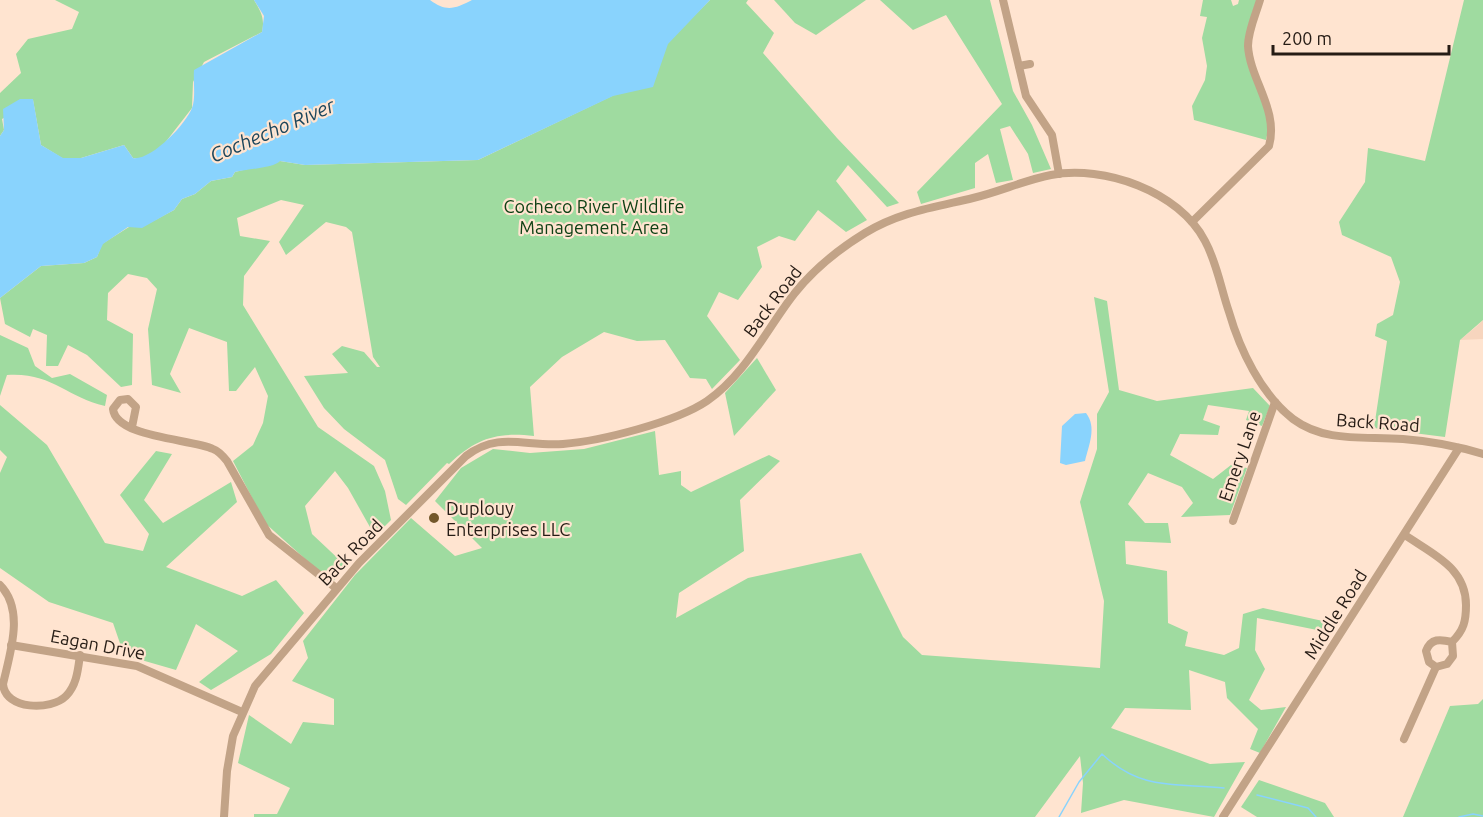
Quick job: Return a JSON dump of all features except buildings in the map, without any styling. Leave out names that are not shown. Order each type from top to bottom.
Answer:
[{"type":"street","points":[[1003,0],[1029,103],[1052,135],[1059,174]]},
{"type":"street","points":[[1192,222],[1269,146],[1273,132],[1271,118],[1248,48],[1260,0]]},
{"type":"street","points":[[1020,66],[1030,64]]},
{"type":"street","name":"Back Road","points":[[224,817],[228,761],[242,712],[259,681],[336,588],[456,466],[477,448],[496,442],[540,445],[582,442],[688,411],[708,400],[730,381],[808,277],[867,232],[915,211],[986,195],[1059,174],[1087,174],[1128,183],[1165,200],[1200,231],[1213,258],[1237,337],[1256,374],[1275,402],[1296,421],[1329,435],[1412,440],[1459,448]]},
{"type":"street","name":"Emery Lane","points":[[1233,521],[1275,402]]},
{"type":"street","points":[[132,426],[168,440],[207,446],[218,451],[227,461],[268,535],[336,588]]},
{"type":"street","points":[[1459,448],[1483,454]]},
{"type":"street","name":"Middle Road","points":[[1223,817],[1459,448]]},
{"type":"street","points":[[1405,535],[1454,570],[1463,581],[1466,590],[1466,622],[1452,642],[1452,659],[1447,664],[1436,667]]},
{"type":"street","points":[[0,585],[11,598],[13,607],[11,645],[4,690],[10,698],[25,704],[47,705],[68,694],[75,680],[81,655]]},
{"type":"street","points":[[1436,667],[1427,660],[1428,646],[1440,639],[1452,642]]},
{"type":"street","name":"Eagan Drive","points":[[11,645],[137,666],[242,712]]},
{"type":"street","points":[[1404,739],[1436,667]]},
{"type":"shaded area","points":[[1483,320],[1483,339],[1460,340],[1477,326]]},
{"type":"green space","points":[[55,0],[254,0],[262,15],[263,27],[262,32],[204,62],[193,82],[192,108],[161,148],[140,159],[133,158],[124,145],[81,158],[62,158],[41,145],[33,100],[2,119],[4,130],[0,136],[0,93],[21,73],[16,54],[28,39],[72,29],[79,12]]},
{"type":"green space","name":"Cocheco River Wildlife Management Area","points":[[710,0],[748,0],[746,3],[774,33],[763,53],[837,138],[899,203],[887,207],[848,165],[836,181],[867,220],[846,232],[818,210],[795,241],[779,236],[757,247],[762,267],[738,300],[719,292],[707,316],[740,360],[712,389],[706,379],[690,378],[665,340],[637,341],[604,332],[562,357],[530,387],[534,436],[498,436],[478,443],[449,464],[447,463],[406,505],[398,499],[385,460],[344,429],[324,408],[304,376],[348,373],[332,354],[342,346],[364,352],[377,367],[380,367],[373,357],[352,232],[346,227],[326,222],[286,255],[279,242],[304,205],[281,200],[237,218],[240,236],[270,241],[244,276],[243,305],[318,427],[374,466],[385,491],[391,520],[375,536],[348,488],[335,471],[305,506],[312,534],[346,566],[332,583],[265,523],[233,461],[253,445],[263,423],[268,396],[255,367],[236,391],[229,391],[227,342],[189,328],[170,374],[181,393],[152,385],[148,329],[157,289],[147,278],[128,274],[108,293],[107,320],[133,334],[132,385],[121,387],[87,355],[68,345],[58,366],[46,366],[47,335],[33,329],[30,337],[5,324],[0,298],[41,266],[84,263],[97,257],[102,244],[129,227],[142,227],[174,210],[182,199],[195,194],[211,181],[232,177],[235,172],[280,161],[305,165],[478,160],[614,95]]},
{"type":"green space","points":[[774,0],[866,0],[816,35],[795,23]]},
{"type":"green space","points":[[880,0],[990,0],[1013,91],[1032,125],[1051,169],[1033,173],[1028,154],[1010,126],[1000,129],[1013,180],[996,183],[988,154],[975,163],[975,188],[921,204],[917,192],[1002,104],[946,15],[913,30]]},
{"type":"green space","points":[[1203,0],[1231,0],[1233,6],[1238,4],[1239,0],[1257,0],[1246,36],[1269,126],[1266,140],[1194,120],[1192,106],[1205,80],[1207,66],[1202,38],[1207,17],[1200,16]]},
{"type":"green space","points":[[1464,0],[1483,0],[1483,320],[1460,340],[1445,437],[1374,428],[1387,341],[1375,336],[1377,324],[1393,315],[1400,282],[1391,257],[1342,235],[1339,222],[1365,182],[1368,148],[1425,161]]},
{"type":"green space","points":[[1094,297],[1107,301],[1119,390],[1157,401],[1253,388],[1270,406],[1262,426],[1246,420],[1249,411],[1208,405],[1203,420],[1220,426],[1218,435],[1180,434],[1170,455],[1213,479],[1231,465],[1247,468],[1230,515],[1181,517],[1193,503],[1182,487],[1148,473],[1128,504],[1145,523],[1168,523],[1171,543],[1125,541],[1126,564],[1167,571],[1168,623],[1188,632],[1185,646],[1224,655],[1239,648],[1243,614],[1263,608],[1323,621],[1322,631],[1257,618],[1255,650],[1265,669],[1249,700],[1261,710],[1286,707],[1260,753],[1250,749],[1258,729],[1227,698],[1225,682],[1189,670],[1191,710],[1125,708],[1111,728],[1210,764],[1245,762],[1214,817],[1124,800],[1081,813],[1083,783],[1080,756],[1035,817],[254,817],[254,814],[277,814],[290,788],[238,763],[249,715],[291,744],[303,722],[334,725],[334,699],[292,681],[308,658],[303,641],[355,575],[411,518],[455,556],[482,548],[435,501],[461,468],[493,449],[530,453],[584,449],[655,431],[659,475],[681,471],[681,485],[691,492],[769,455],[780,461],[740,500],[744,551],[679,593],[676,618],[748,578],[861,553],[903,637],[922,655],[1100,668],[1104,601],[1080,502],[1097,449],[1097,414],[1109,392]]},
{"type":"green space","points":[[0,335],[28,348],[35,366],[52,378],[70,374],[107,395],[105,406],[91,402],[48,381],[23,375],[7,375],[0,396]]},
{"type":"green space","points":[[757,358],[776,390],[734,436],[725,393]]},
{"type":"green space","points":[[0,405],[47,445],[105,543],[143,551],[149,534],[120,495],[156,451],[172,454],[144,500],[163,523],[231,482],[237,502],[166,567],[242,596],[276,580],[304,613],[271,654],[211,690],[199,682],[238,651],[196,624],[176,670],[124,655],[113,623],[49,602],[0,568],[0,473],[7,457],[0,450]]},
{"type":"green space","points":[[1483,699],[1483,817],[1403,817],[1450,706],[1478,704]]},
{"type":"green space","points":[[1259,780],[1325,803],[1334,817],[1257,817],[1241,807]]},
{"type":"water","name":"Cochecho River","points":[[254,0],[430,0],[451,8],[472,0],[710,0],[668,44],[653,87],[613,96],[478,160],[305,165],[280,161],[266,167],[235,172],[232,177],[211,181],[195,194],[182,199],[174,210],[142,228],[128,227],[103,244],[97,257],[84,263],[41,266],[0,298],[0,136],[4,130],[3,109],[20,99],[33,99],[41,145],[63,158],[81,158],[124,145],[133,158],[149,154],[175,132],[192,108],[194,70],[262,32],[264,16]]},
{"type":"water","points":[[1086,413],[1092,430],[1085,461],[1066,465],[1060,463],[1062,426],[1075,414]]},
{"type":"waterway","points":[[1059,817],[1079,782],[1102,754],[1116,766],[1145,780],[1174,785],[1224,788]]},
{"type":"waterway","points":[[1257,795],[1308,808],[1316,817]]},
{"type":"waterway","points":[[1459,817],[1473,814],[1483,816]]},
{"type":"place","name":"Duplouy Enterprises LLC","points":[[434,518]]}]
